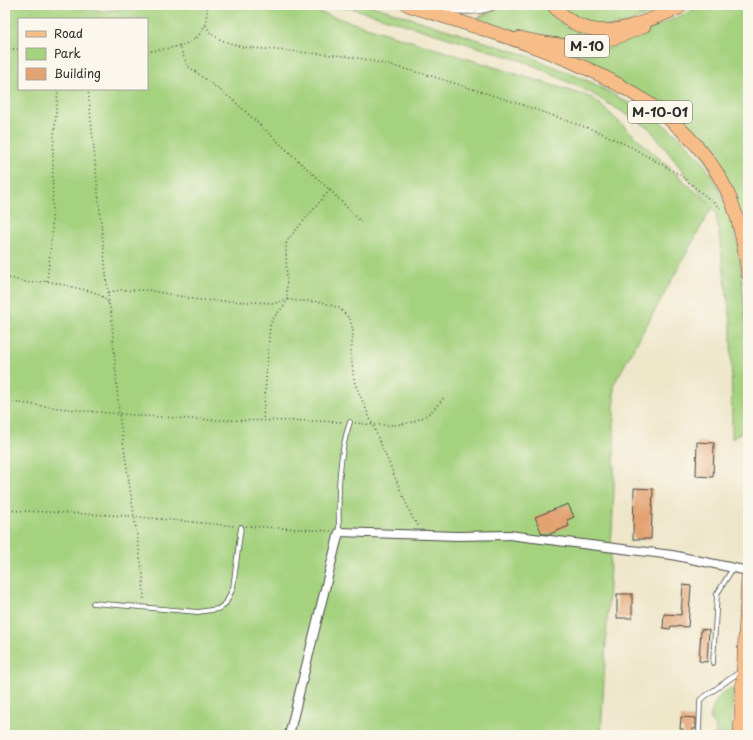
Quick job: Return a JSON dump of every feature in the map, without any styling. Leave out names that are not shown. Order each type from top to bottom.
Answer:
[{"type":"main road","name":"М-10","points":[[408,5],[489,31],[551,44],[584,46],[598,44],[621,37],[683,6]]},
{"type":"main road","points":[[553,5],[576,24],[599,32],[619,30],[683,6]]},
{"type":"main road","name":"М-10-01","points":[[489,31],[551,54],[615,83],[668,118],[690,138],[714,168],[726,189],[735,212],[745,248],[748,274]]},
{"type":"main road","points":[[740,735],[743,670],[746,653],[748,576]]},
{"type":"street","points":[[289,735],[339,532],[516,536],[672,555],[748,570]]},
{"type":"lane","points":[[426,11],[487,10],[497,5]]},
{"type":"lane","points":[[339,532],[338,498],[344,450],[350,422]]},
{"type":"lane","points":[[93,604],[198,612],[213,611],[222,606],[228,599],[233,588],[241,527]]},
{"type":"lane","points":[[713,663],[717,594],[732,568]]},
{"type":"lane","points":[[699,735],[700,700],[743,670]]},
{"type":"path","points":[[207,5],[206,25],[211,34],[221,40],[242,47],[364,59],[428,75],[517,103],[599,132],[631,147],[680,175],[720,208]]},
{"type":"path","points":[[148,52],[179,45],[195,39],[206,25]]},
{"type":"path","points":[[179,45],[187,64],[193,70],[234,100],[330,190],[363,224]]},
{"type":"path","points":[[5,49],[18,49]]},
{"type":"path","points":[[47,281],[52,241],[53,149],[58,90]]},
{"type":"path","points":[[88,90],[109,304],[111,311],[119,414],[130,484],[133,517],[143,576],[144,608]]},
{"type":"path","points":[[263,420],[270,325],[273,318],[285,305],[287,300],[286,244],[289,238],[330,190]]},
{"type":"path","points":[[5,277],[30,283],[47,281],[94,292],[103,297],[109,304]]},
{"type":"path","points":[[109,292],[121,290],[148,290],[199,300],[275,303],[287,300],[322,302],[339,308],[350,319],[353,331],[351,355],[354,381],[412,517],[423,534]]},
{"type":"path","points":[[5,401],[53,408],[119,414],[350,422],[372,425],[397,424],[422,418],[430,413],[445,396]]},
{"type":"path","points":[[5,510],[133,517]]},
{"type":"green space","points":[[5,5],[56,5],[104,11],[152,5],[296,5],[593,98],[709,204],[649,128],[591,93],[526,62],[355,9],[319,5],[370,5],[529,56],[595,84],[658,120],[683,140],[702,161],[718,188],[730,214],[739,249],[746,325],[745,430],[732,439],[731,323],[716,212],[712,207],[614,384],[614,492],[601,735],[5,735]]},
{"type":"green space","points":[[505,5],[544,5],[561,23],[573,30],[595,39],[568,40],[521,35],[480,23],[478,19],[481,16]]},
{"type":"green space","points":[[557,5],[669,5],[623,25],[590,27]]},
{"type":"green space","points":[[704,5],[748,5],[748,241],[691,133],[557,52],[590,54],[602,51]]},
{"type":"green space","points":[[730,689],[733,689],[731,735],[715,735],[716,726],[710,721],[712,712],[716,702],[722,694]]},
{"type":"building","points":[[697,442],[714,443],[713,477],[696,476]]},
{"type":"building","points":[[634,488],[653,489],[651,539],[633,539]]},
{"type":"building","points":[[568,504],[574,517],[567,520],[569,526],[550,534],[542,534],[535,517]]},
{"type":"building","points":[[683,585],[691,586],[688,627],[671,626],[670,629],[663,628],[664,614],[681,615]]},
{"type":"building","points":[[617,594],[632,594],[632,618],[617,618]]},
{"type":"building","points":[[701,629],[709,630],[707,662],[699,661]]},
{"type":"building","points":[[681,717],[696,718],[696,729],[692,729],[691,735],[683,735],[683,729],[680,729]]}]
